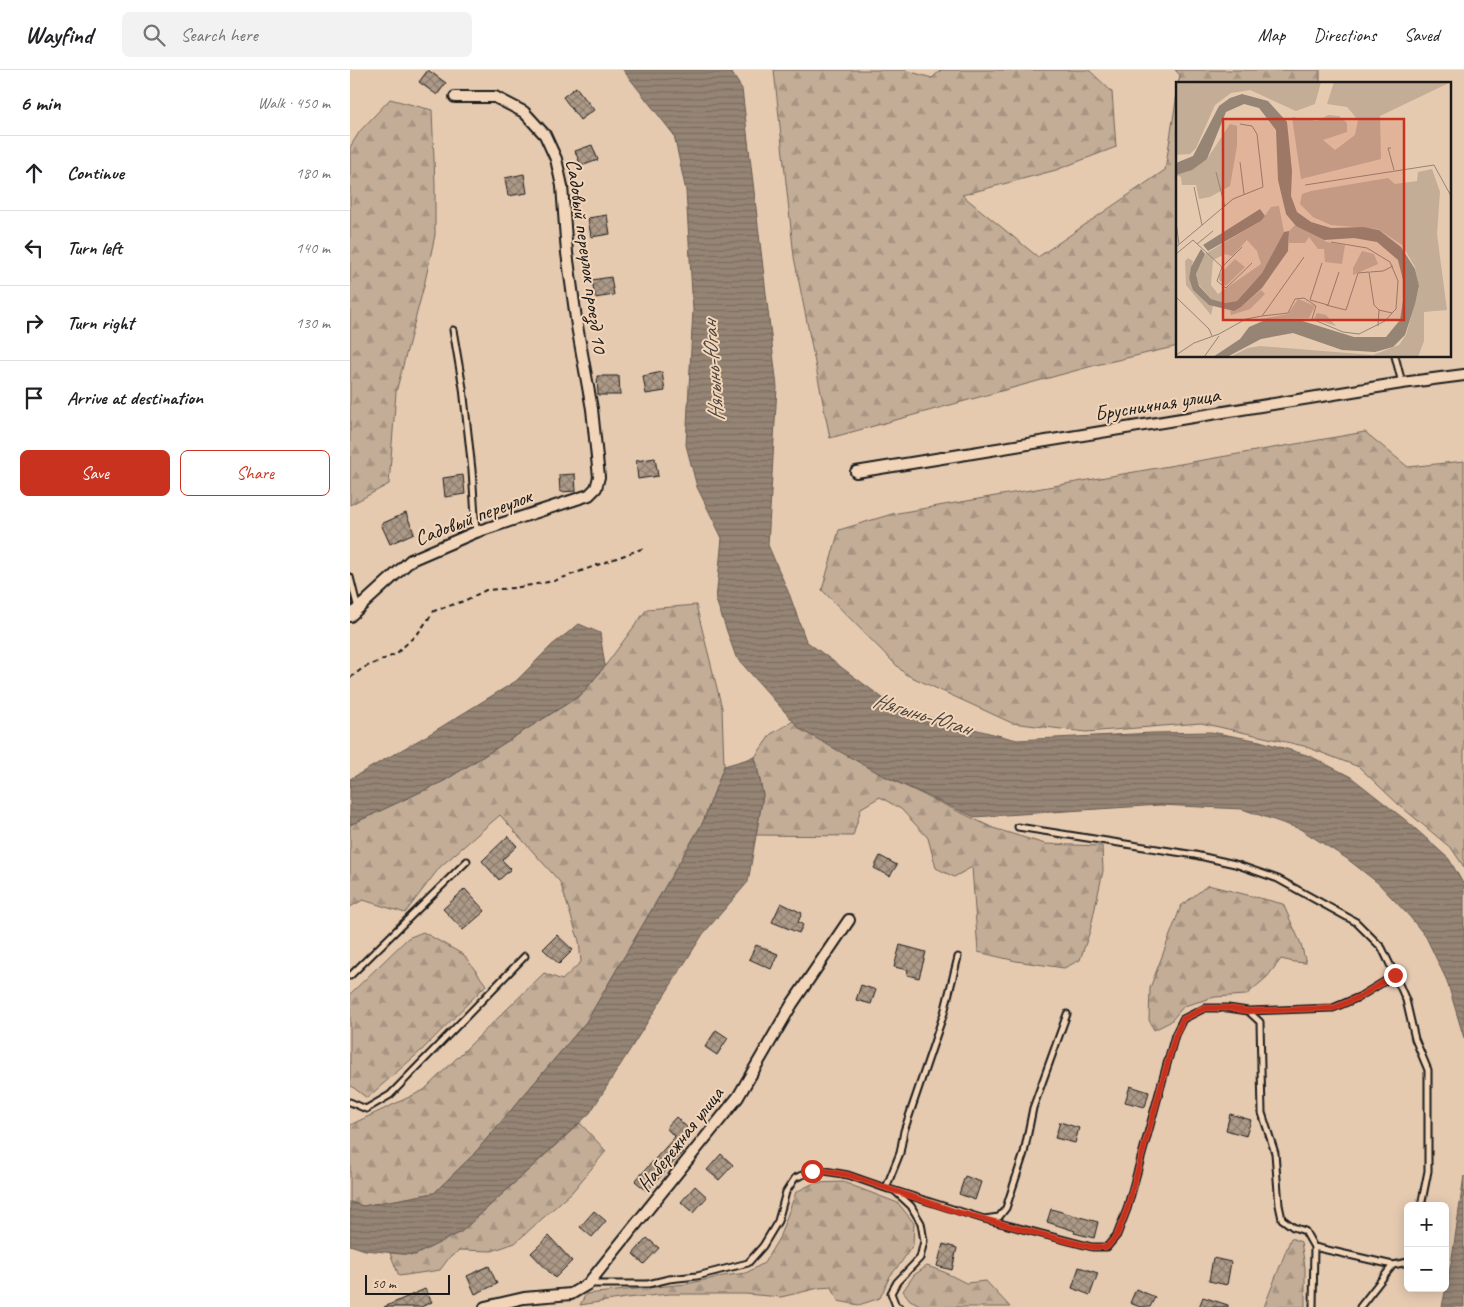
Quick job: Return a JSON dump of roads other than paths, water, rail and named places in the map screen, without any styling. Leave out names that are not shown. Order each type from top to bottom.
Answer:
[{"type":"street","name":"Садовый переулок проезд 10","points":[[454,97],[495,97],[524,112],[546,135],[556,159],[562,186],[569,271],[592,409],[599,477],[596,488]]},
{"type":"street","name":"Брусничная улица","points":[[856,472],[1402,382],[1464,375]]},
{"type":"street","name":"Садовый переулок","points":[[354,613],[411,560],[476,532],[589,495],[596,488]]},
{"type":"street","name":"Набережная улица","points":[[485,1307],[524,1298],[571,1294],[588,1284],[738,1097],[792,1004],[849,920]]},
{"type":"lane","points":[[453,330],[463,388],[476,532]]},
{"type":"lane","points":[[1396,358],[1402,382]]},
{"type":"lane","points":[[350,578],[354,613]]},
{"type":"lane","points":[[1018,827],[1195,855],[1235,864],[1278,879],[1356,922],[1382,948],[1406,1000],[1415,1039],[1428,1070],[1428,1171],[1422,1202]]},
{"type":"lane","points":[[350,976],[467,861]]},
{"type":"lane","points":[[350,1102],[366,1109],[390,1095],[525,956]]},
{"type":"lane","points":[[886,1188],[900,1153],[904,1131],[944,1012],[958,957]]},
{"type":"lane","points":[[588,1284],[648,1284],[697,1276],[748,1263],[762,1246],[778,1221],[786,1192],[795,1178],[812,1171],[848,1175],[984,1220],[1092,1247],[1107,1247],[1117,1235],[1127,1209],[1175,1036],[1183,1019],[1205,1008],[1228,1008],[1248,1011],[1334,1008],[1359,997],[1395,975]]},
{"type":"lane","points":[[1248,1011],[1260,1022],[1262,1113],[1275,1153],[1279,1205],[1282,1218],[1293,1227],[1305,1231],[1314,1247],[1313,1307]]},
{"type":"lane","points":[[984,1220],[999,1217],[1006,1208],[1024,1153],[1033,1108],[1068,1014]]},
{"type":"lane","points":[[886,1188],[896,1192],[911,1206],[921,1223],[924,1241],[920,1258],[896,1282],[891,1294],[896,1306],[899,1307]]},
{"type":"lane","points":[[1314,1247],[1393,1265],[1404,1263]]},
{"type":"lane","points":[[1360,1307],[1393,1265]]},
{"type":"water","name":"Нягынь-Юган","points":[[623,70],[730,70],[742,89],[777,387],[768,545],[790,596],[806,641],[892,705],[938,720],[1017,740],[1211,732],[1260,741],[1310,756],[1351,777],[1408,822],[1449,859],[1464,885],[1464,1038],[1447,981],[1426,937],[1378,883],[1346,858],[1300,829],[1242,809],[1160,805],[974,817],[882,775],[801,730],[736,657],[716,600],[722,538],[697,487],[686,445],[693,310],[686,191],[674,135]]},
{"type":"water","points":[[579,624],[600,633],[605,666],[581,695],[444,781],[350,825],[350,779],[428,735],[516,681],[552,645]]},
{"type":"water","points":[[755,757],[763,795],[748,882],[703,934],[590,1113],[461,1232],[415,1255],[365,1250],[350,1245],[350,1202],[363,1206],[434,1193],[473,1155],[586,1022],[703,822],[724,766]]},
{"type":"water","points":[[1464,1176],[1464,1307],[1442,1307],[1445,1292],[1449,1292],[1449,1273]]}]
